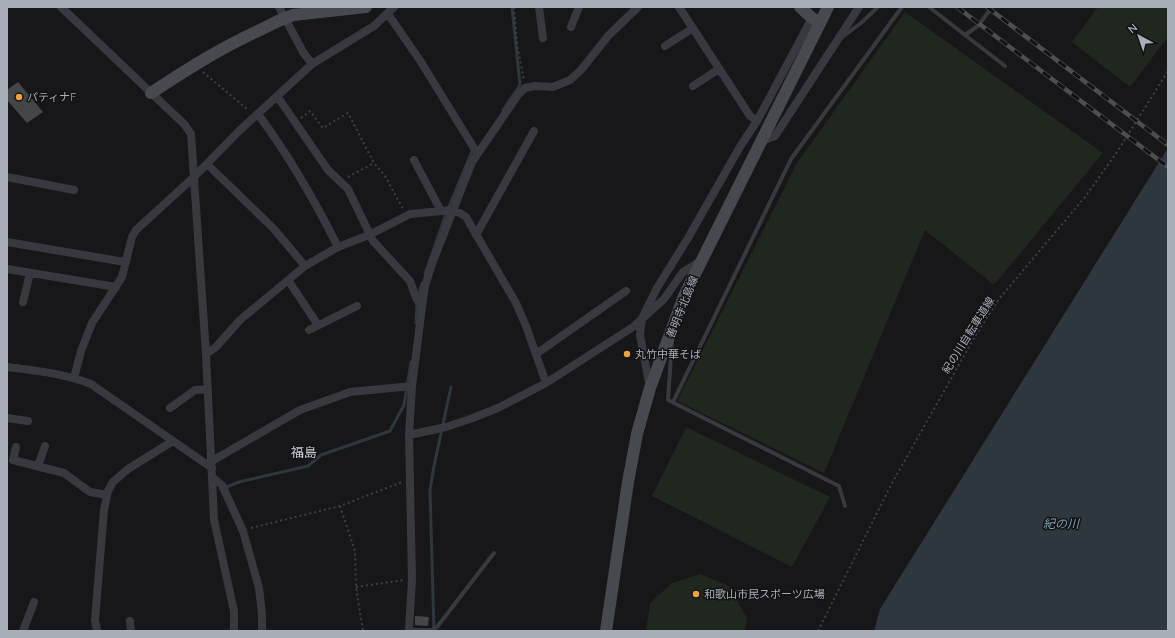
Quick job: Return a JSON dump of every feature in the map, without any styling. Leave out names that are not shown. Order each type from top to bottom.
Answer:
[{"type":"main road","points":[[151,93],[194,65],[283,12],[293,15],[366,7]]},
{"type":"main road","points":[[800,7],[816,20]]},
{"type":"main road","name":"善明寺北島線","points":[[606,631],[628,482],[637,434],[650,388],[684,296],[762,141],[816,20],[828,7]]},
{"type":"street","points":[[61,7],[185,125],[191,134],[206,354],[214,520],[234,611],[234,631]]},
{"type":"street","points":[[74,378],[81,351],[92,323],[122,277],[132,237],[136,230],[194,177],[257,115],[312,64],[360,36],[388,14],[394,7]]},
{"type":"street","points":[[539,7],[543,38]]},
{"type":"street","points":[[571,27],[579,7]]},
{"type":"street","points":[[409,630],[412,579],[409,386],[419,303],[447,211],[477,153],[518,95],[525,88],[535,86],[553,86],[570,80],[581,70],[608,36],[638,7]]},
{"type":"street","points":[[679,7],[750,116],[758,121]]},
{"type":"street","points":[[762,141],[775,136],[860,7]]},
{"type":"street","points":[[283,12],[303,52],[312,64]]},
{"type":"street","points":[[388,14],[421,62],[477,153]]},
{"type":"street","points":[[650,388],[640,335],[642,318],[657,288],[688,238],[741,145],[758,121],[816,20]]},
{"type":"street","points":[[665,46],[692,28]]},
{"type":"street","points":[[693,86],[719,69]]},
{"type":"street","points":[[277,96],[328,170],[348,189],[373,241],[410,281],[419,303]]},
{"type":"street","points":[[257,115],[274,135],[316,203],[338,247]]},
{"type":"street","points":[[476,235],[534,131]]},
{"type":"street","points":[[414,160],[447,211]]},
{"type":"street","points":[[207,164],[274,229],[305,266]]},
{"type":"street","points":[[7,177],[74,190]]},
{"type":"street","points":[[206,354],[216,347],[240,320],[305,266],[338,247],[410,214],[447,211],[460,213],[466,217],[516,303],[546,382]]},
{"type":"street","points":[[7,242],[125,262]]},
{"type":"street","points":[[409,435],[446,427],[500,407],[546,382],[633,327],[664,299],[683,272],[702,260]]},
{"type":"street","points":[[7,269],[116,287]]},
{"type":"street","points":[[23,302],[30,273]]},
{"type":"street","points":[[288,280],[318,325]]},
{"type":"street","points":[[536,354],[626,291]]},
{"type":"street","points":[[309,330],[357,306]]},
{"type":"street","points":[[7,368],[60,374],[91,384],[172,441],[212,464]]},
{"type":"street","points":[[212,464],[300,410],[350,392],[409,386]]},
{"type":"street","points":[[170,408],[195,390],[208,389]]},
{"type":"street","points":[[7,418],[28,421]]},
{"type":"street","points":[[97,631],[95,620],[104,510],[107,495],[113,482],[121,475],[172,441]]},
{"type":"street","points":[[38,466],[45,446]]},
{"type":"street","points":[[16,447],[13,460],[64,473],[90,492],[107,495]]},
{"type":"street","points":[[212,477],[223,488],[243,531],[259,588],[262,631]]},
{"type":"street","points":[[23,631],[34,602]]},
{"type":"street","points":[[130,621],[131,631]]},
{"type":"lane","points":[[836,42],[861,23],[878,7]]},
{"type":"lane","points":[[673,402],[791,159],[902,7]]},
{"type":"lane","points":[[928,7],[1005,66]]},
{"type":"lane","points":[[965,35],[978,26],[992,7]]},
{"type":"lane","points":[[673,327],[668,400],[839,486],[845,506]]},
{"type":"lane","points":[[409,630],[432,630],[437,627],[494,553]]},
{"type":"path","points":[[514,7],[517,44],[525,88]]},
{"type":"path","points":[[194,65],[257,115]]},
{"type":"path","name":"紀の川自転車道線","points":[[818,631],[891,486],[974,338],[999,299],[1085,197],[1117,152],[1168,71]]},
{"type":"path","points":[[295,122],[310,111],[323,128],[348,113],[374,163],[385,176],[406,216]]},
{"type":"path","points":[[340,181],[374,163]]},
{"type":"path","points":[[243,531],[340,506],[410,479]]},
{"type":"path","points":[[340,506],[355,551],[356,587],[363,631]]},
{"type":"path","points":[[356,587],[412,579]]},
{"type":"shaded area","points":[[1098,7],[1168,7],[1168,37],[1130,87],[1072,42]]},
{"type":"shaded area","points":[[905,12],[1103,153],[994,285],[925,230],[824,473],[677,401],[797,163]]},
{"type":"shaded area","points":[[686,427],[830,497],[792,567],[652,496]]},
{"type":"shaded area","name":"和歌山市民スポーツ広場","points":[[700,574],[729,586],[747,618],[745,631],[646,631],[650,603],[672,583]]},
{"type":"water","name":"紀の川","points":[[1168,148],[1168,631],[874,631],[880,609]]},
{"type":"building","name":"パティナF","points":[[18,82],[43,112],[27,123],[7,100],[7,90]]},
{"type":"building","points":[[415,616],[429,617],[428,626],[415,625]]},
{"type":"waterway","points":[[503,110],[520,85],[512,7]]},
{"type":"waterway","points":[[425,274],[446,214],[472,151]]},
{"type":"waterway","points":[[418,297],[422,283]]},
{"type":"waterway","points":[[416,323],[417,303]]},
{"type":"waterway","points":[[224,488],[239,482],[308,466],[321,455],[390,431],[404,405],[411,362]]},
{"type":"waterway","points":[[434,631],[430,490],[451,387]]},
{"type":"railway","points":[[957,7],[1168,167]]},
{"type":"railway","points":[[987,7],[1168,145]]},
{"type":"place","name":"パティナF","points":[[19,97]]},
{"type":"place","name":"丸竹中華そば","points":[[627,354]]},
{"type":"place","name":"和歌山市民スポーツ広場","points":[[696,594]]},
{"type":"district","name":"福島","points":[[304,452]]}]
